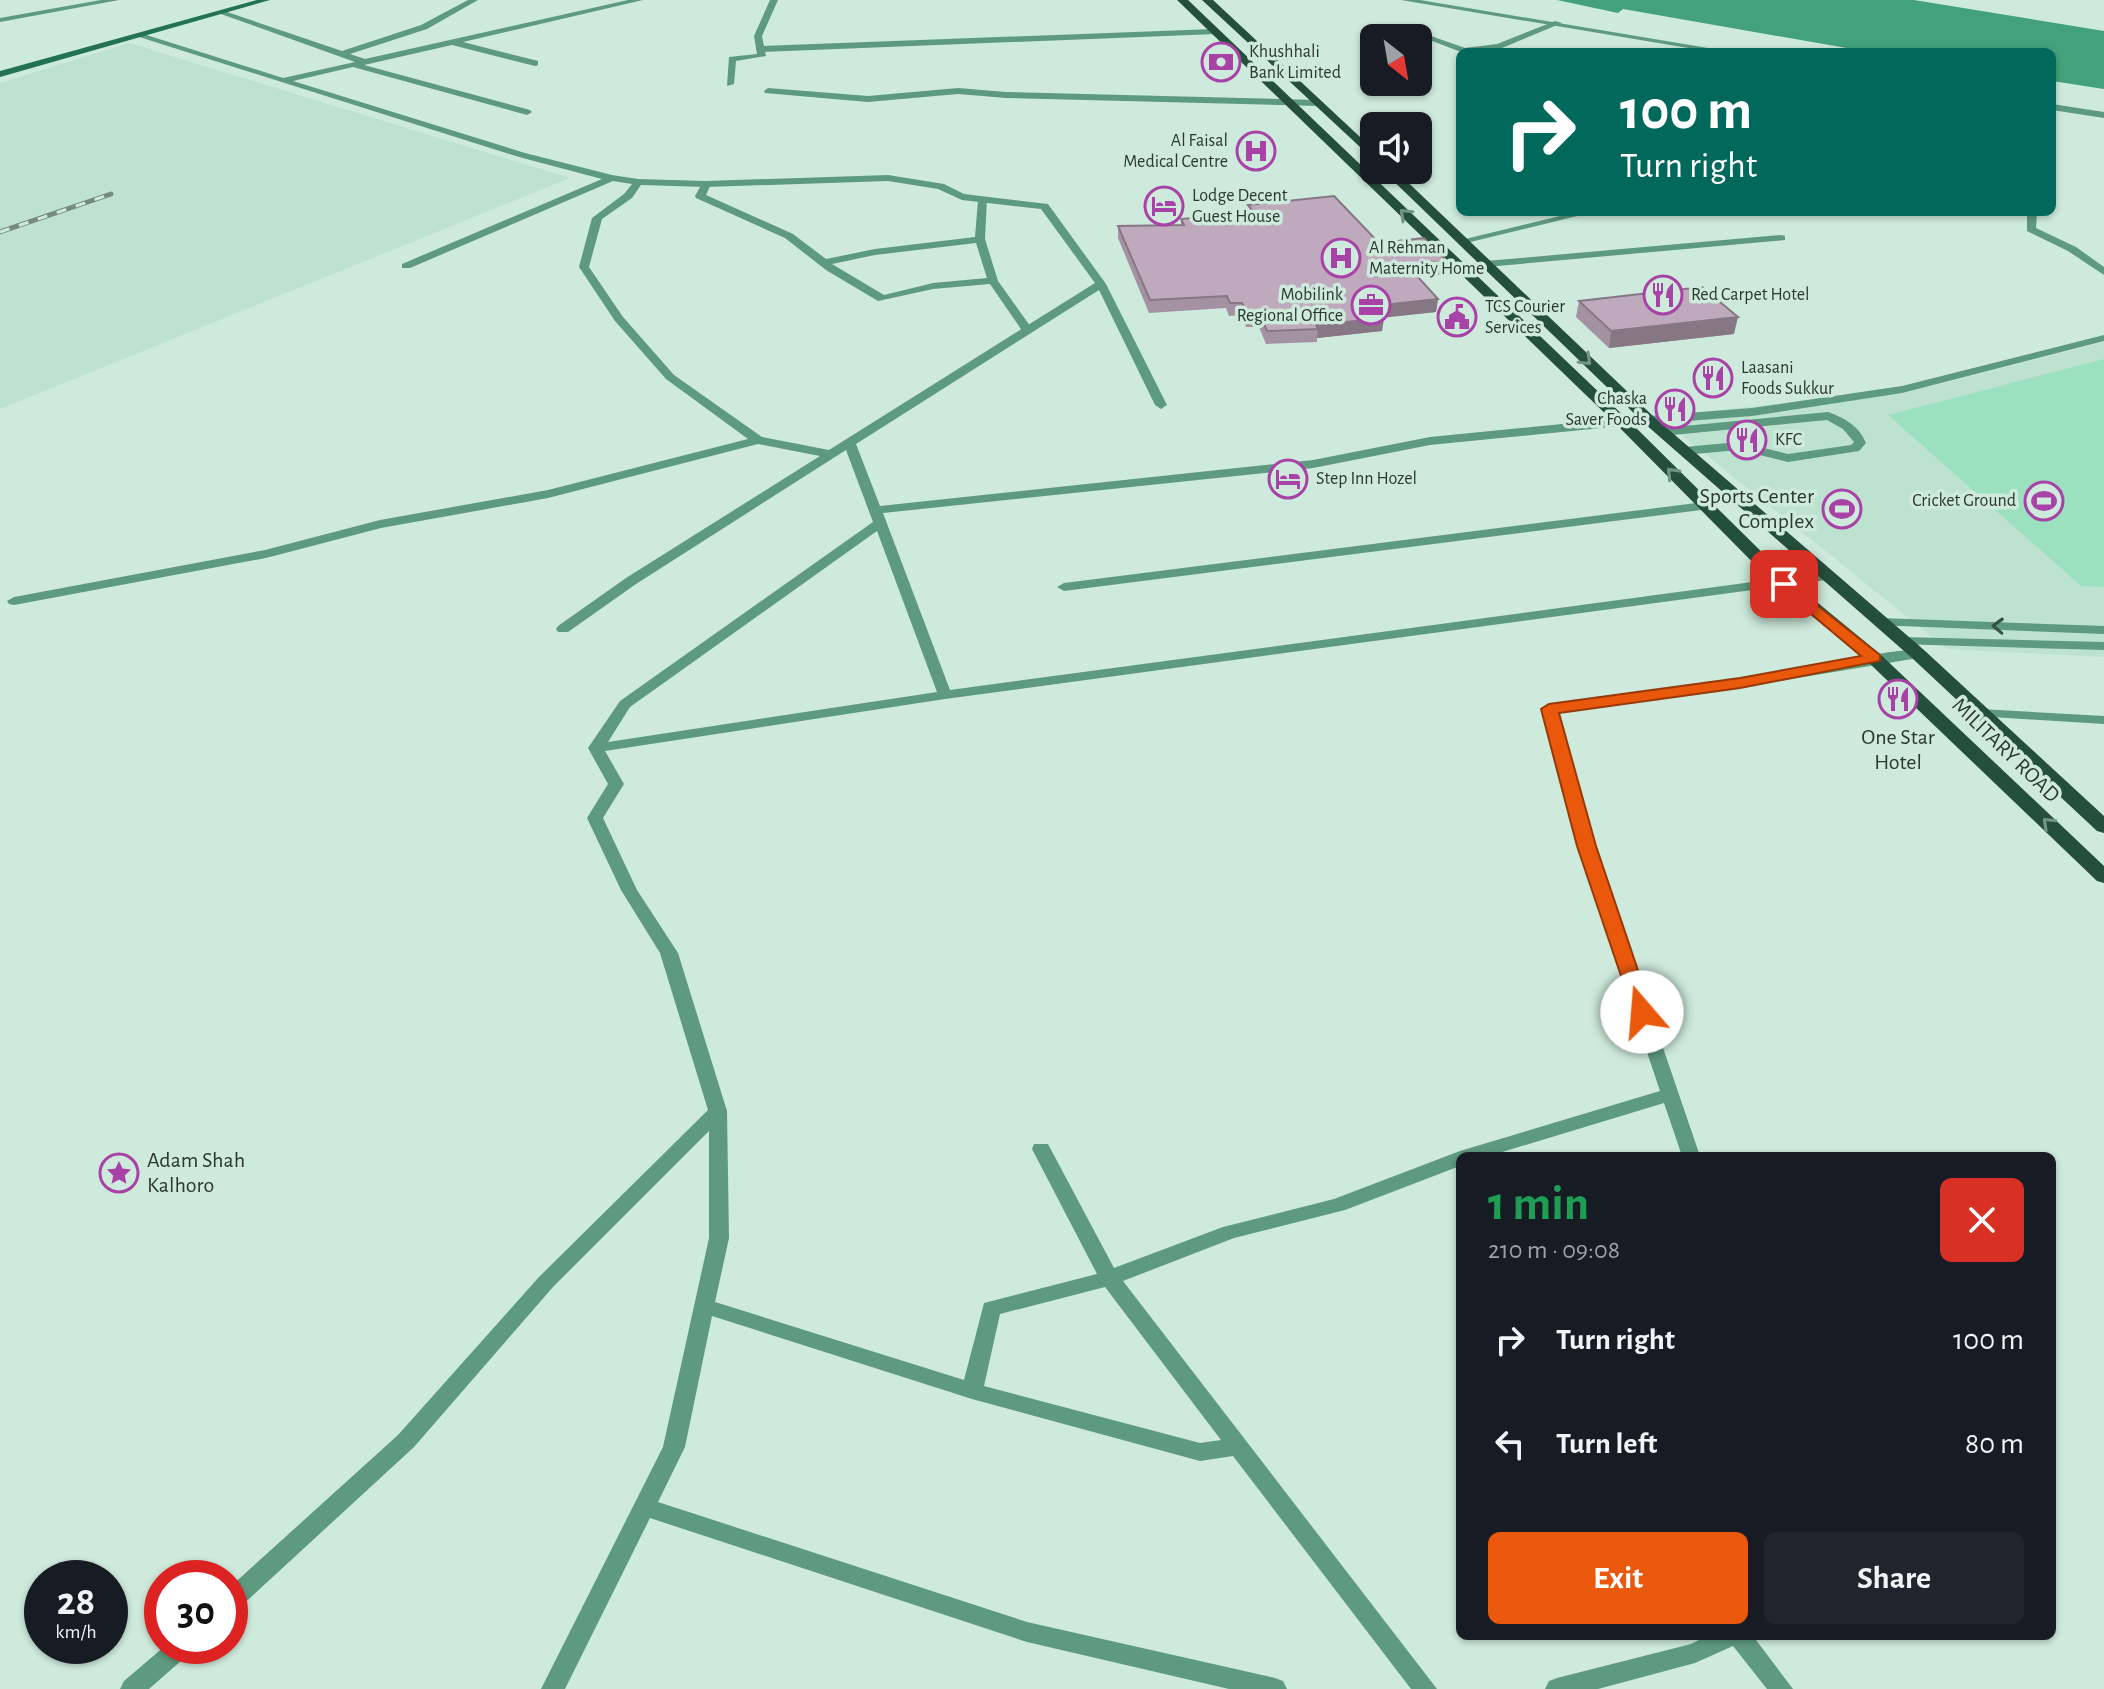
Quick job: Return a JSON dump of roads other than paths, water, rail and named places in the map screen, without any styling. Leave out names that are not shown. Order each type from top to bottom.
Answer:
[{"type":"main road","points":[[0,74],[266,0]]},
{"type":"main road","name":"MILITARY ROAD","points":[[1182,0],[1622,422],[1784,584],[1874,658],[2104,877]]},
{"type":"main road","points":[[1207,0],[1360,143]]},
{"type":"main road","name":"MILITARY ROAD","points":[[1403,184],[1649,420],[1918,654],[2104,827]]},
{"type":"street","points":[[0,20],[115,0]]},
{"type":"street","points":[[341,54],[424,27],[474,0]]},
{"type":"street","points":[[283,81],[639,0]]},
{"type":"street","points":[[730,84],[732,59],[762,56],[758,36],[774,0]]},
{"type":"street","points":[[1405,0],[1705,48]]},
{"type":"street","points":[[224,12],[363,61]]},
{"type":"street","points":[[1487,48],[1558,23]]},
{"type":"street","points":[[760,49],[1213,32]]},
{"type":"street","points":[[137,35],[522,155],[612,178],[706,184],[888,178],[941,186],[962,197],[1044,206],[1101,284],[1161,405]]},
{"type":"street","points":[[1432,39],[1459,48]]},
{"type":"street","points":[[447,42],[535,63]]},
{"type":"street","points":[[351,64],[527,112]]},
{"type":"street","points":[[768,91],[868,99],[958,91],[1006,95],[1319,103]]},
{"type":"street","points":[[2056,108],[2104,115]]},
{"type":"street","points":[[406,266],[612,178]]},
{"type":"street","points":[[638,182],[628,196],[597,218],[584,267],[619,319],[670,377],[758,440],[829,454]]},
{"type":"street","points":[[706,184],[700,196],[789,236],[824,263],[882,299],[933,286],[993,281]]},
{"type":"street","points":[[983,200],[980,239],[993,281],[1027,330]]},
{"type":"street","points":[[1462,241],[1571,216]]},
{"type":"street","points":[[2032,216],[2031,229],[2072,249],[2104,272]]},
{"type":"street","points":[[1486,264],[1781,238]]},
{"type":"street","points":[[824,263],[875,252],[980,239]]},
{"type":"street","points":[[563,629],[631,581],[849,441],[1101,284]]},
{"type":"street","points":[[1649,420],[1752,412],[1902,389],[2104,338]]},
{"type":"street","points":[[1663,432],[1828,416],[1840,420],[1859,436],[1860,443],[1855,448],[1803,458],[1788,458],[1739,446],[1684,451]]},
{"type":"street","points":[[596,748],[625,704],[878,517],[1313,464],[1430,441],[1622,422]]},
{"type":"street","points":[[14,601],[266,554],[380,524],[548,494],[758,440]]},
{"type":"street","points":[[849,441],[945,695]]},
{"type":"street","points":[[1064,587],[1704,506]]},
{"type":"street","points":[[596,748],[945,695],[1826,576]]},
{"type":"street","points":[[1880,622],[2104,630]]},
{"type":"street","points":[[2036,627],[2049,645]]},
{"type":"street","points":[[1902,641],[2104,646]]},
{"type":"street","points":[[1690,1152],[1586,846],[1549,709],[1749,682],[1874,658],[1918,654]]},
{"type":"street","points":[[1981,713],[2104,720]]},
{"type":"street","points":[[553,1689],[674,1447],[719,1238],[718,1111],[669,953],[629,890],[595,818],[616,784],[596,748]]},
{"type":"street","points":[[1480,1152],[1669,1095]]},
{"type":"street","points":[[248,1586],[406,1441],[546,1282],[718,1111]]},
{"type":"street","points":[[1041,1149],[1109,1278],[1425,1689]]},
{"type":"street","points":[[972,1391],[991,1309],[1109,1278],[1230,1232],[1338,1205],[1456,1161]]},
{"type":"street","points":[[704,1306],[972,1391],[1200,1452],[1239,1446]]},
{"type":"street","points":[[644,1507],[1027,1632],[1275,1689]]},
{"type":"street","points":[[1557,1689],[1695,1653],[1722,1640]]},
{"type":"street","points":[[1742,1640],[1781,1689]]},
{"type":"street","points":[[132,1689],[161,1664]]},
{"type":"railway","points":[[0,232],[111,194]]},
{"type":"place","name":"Khushhali Bank Limited","points":[[1221,62]]},
{"type":"place","name":"Al Faisal Medical Centre","points":[[1256,151]]},
{"type":"place","name":"Lodge Decent Guest House","points":[[1164,206]]},
{"type":"place","name":"Al Rehman Maternity Home","points":[[1341,258]]},
{"type":"place","name":"Red Carpet Hotel","points":[[1663,295]]},
{"type":"place","name":"Mobilink Regional Office","points":[[1371,305]]},
{"type":"place","name":"TCS Courier Services","points":[[1457,317]]},
{"type":"place","name":"Laasani Foods Sukkur","points":[[1713,378]]},
{"type":"place","name":"Chaska Saver Foods","points":[[1675,409]]},
{"type":"place","name":"KFC","points":[[1747,440]]},
{"type":"place","name":"Step Inn Hozel","points":[[1288,479]]},
{"type":"place","name":"Cricket Ground","points":[[2044,501]]},
{"type":"place","name":"Sports Center Complex","points":[[1842,509]]},
{"type":"place","name":"One Star Hotel","points":[[1898,699]]},
{"type":"place","name":"Adam Shah Kalhoro","points":[[119,1173]]}]
